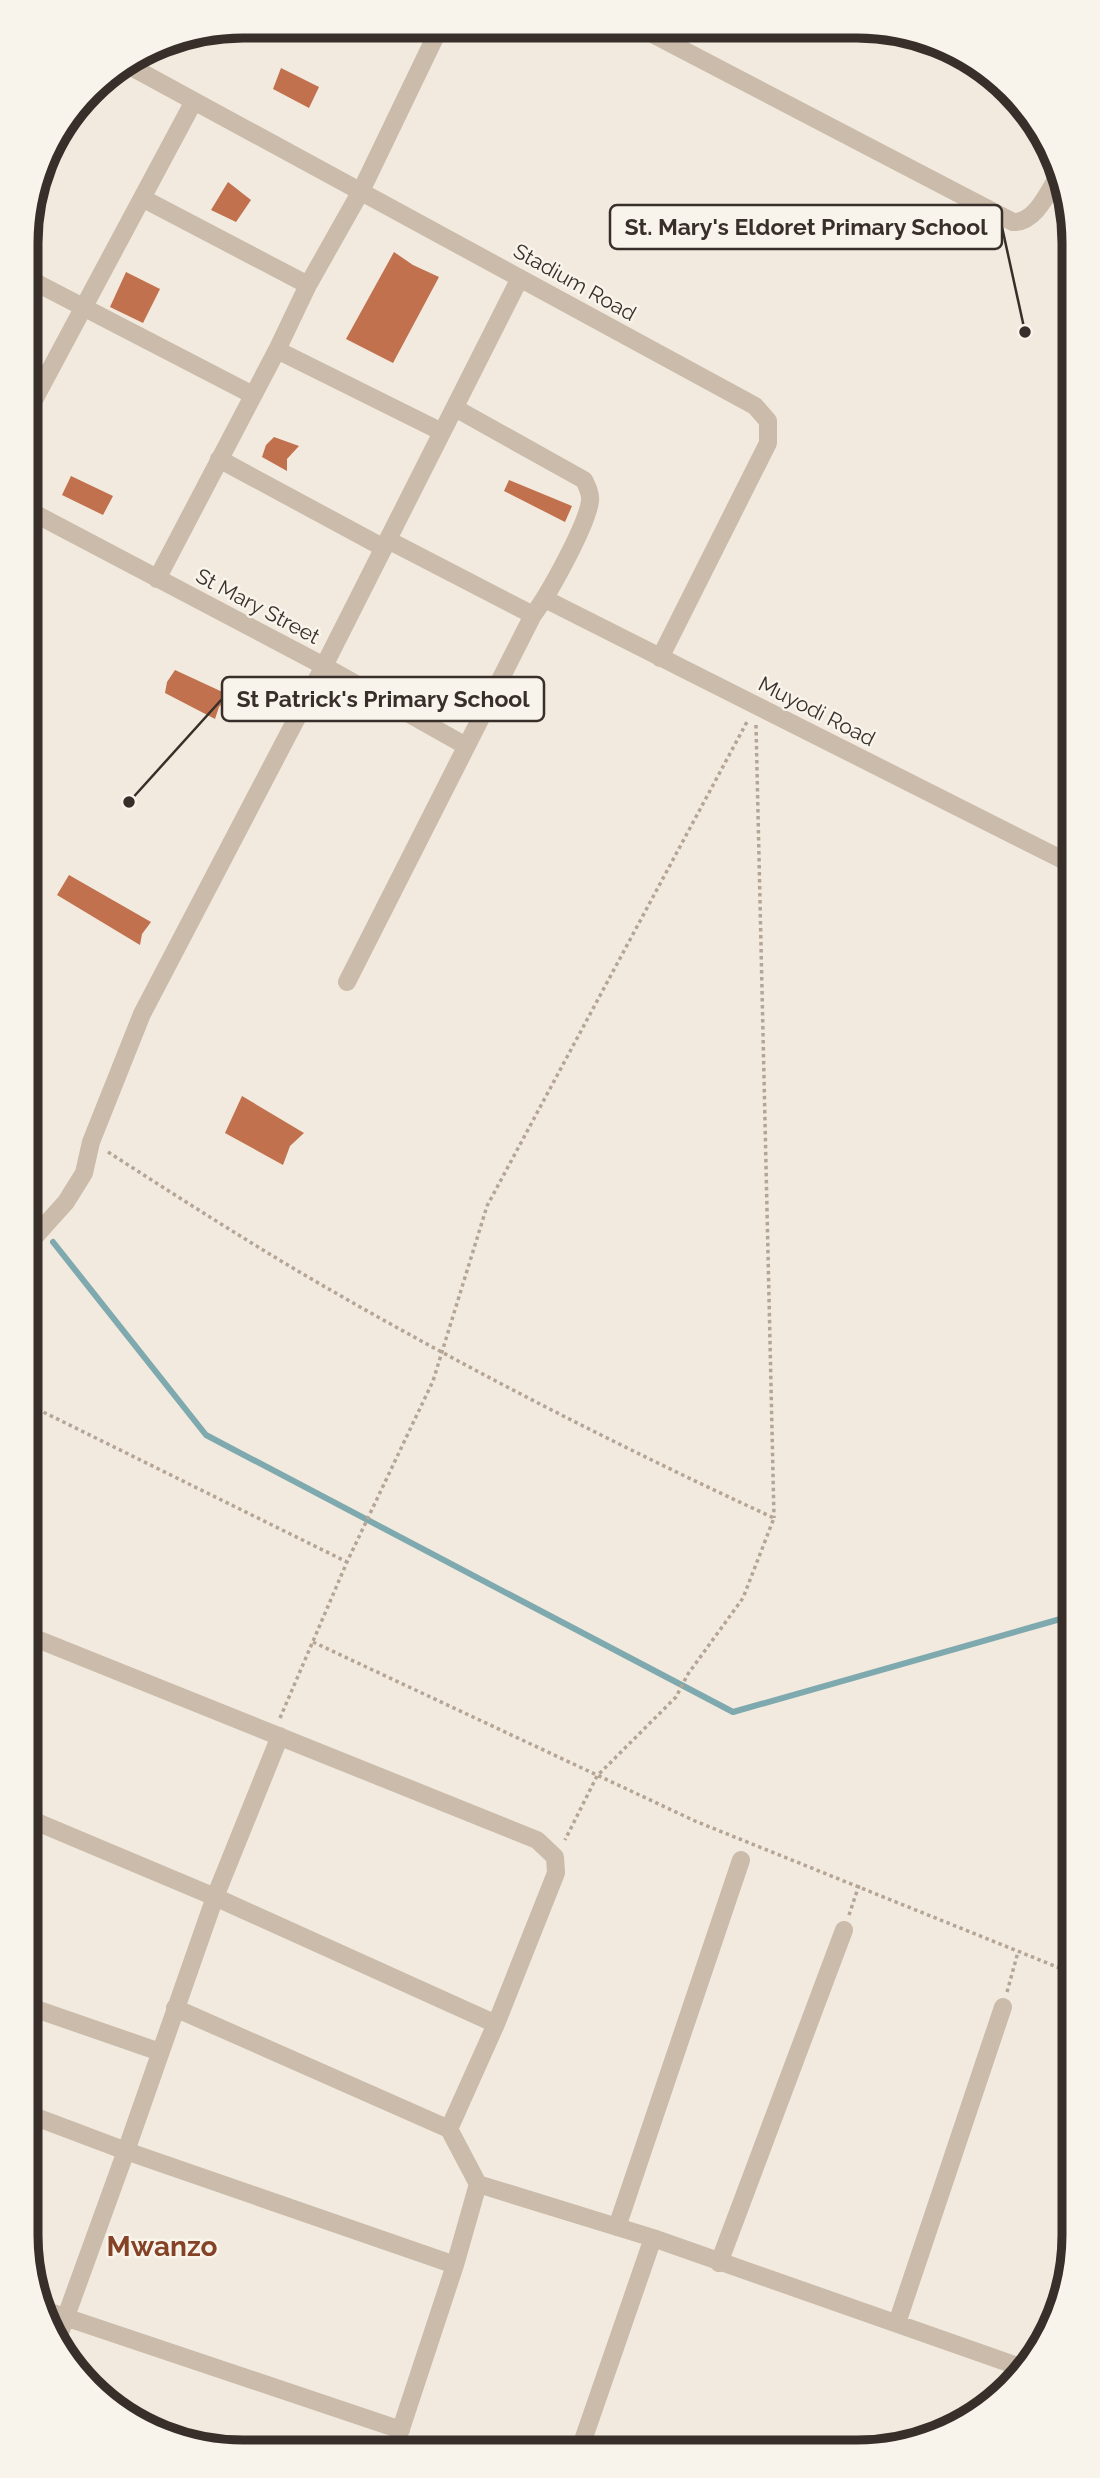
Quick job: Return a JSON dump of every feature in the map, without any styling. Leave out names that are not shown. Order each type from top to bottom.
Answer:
[{"type":"street","points":[[661,38],[1013,222],[1023,223],[1031,217],[1053,184]]},
{"type":"street","points":[[157,579],[277,350],[308,285],[361,191],[434,39]]},
{"type":"street","name":"Stadium Road","points":[[136,69],[755,406],[768,421],[768,443],[660,658]]},
{"type":"street","points":[[39,391],[194,101]]},
{"type":"street","points":[[142,198],[308,285]]},
{"type":"street","points":[[38,1233],[66,1202],[84,1173],[91,1142],[142,1014],[324,666],[520,278]]},
{"type":"street","points":[[39,284],[253,395]]},
{"type":"street","points":[[277,350],[442,432]]},
{"type":"street","points":[[347,982],[533,615],[545,599],[586,516],[591,498],[584,480],[455,408]]},
{"type":"street","points":[[219,459],[533,615]]},
{"type":"street","name":"St Mary Street","points":[[39,516],[324,666],[466,746]]},
{"type":"street","name":"Muyodi Road","points":[[545,599],[1062,859]]},
{"type":"street","points":[[38,1640],[537,1840],[555,1857],[556,1873],[496,2024],[449,2129]]},
{"type":"street","points":[[61,2327],[215,1897],[277,1735]]},
{"type":"street","points":[[38,1823],[215,1897],[496,2024]]},
{"type":"street","points":[[617,2227],[741,1860]]},
{"type":"street","points":[[719,2263],[844,1930]]},
{"type":"street","points":[[897,2323],[1003,2007]]},
{"type":"street","points":[[54,2314],[398,2438],[455,2265],[478,2184],[449,2129],[175,2008]]},
{"type":"street","points":[[38,2010],[160,2052]]},
{"type":"street","points":[[38,2118],[455,2265]]},
{"type":"street","points":[[478,2184],[653,2238],[1015,2365]]},
{"type":"street","points":[[583,2440],[653,2238]]},
{"type":"path","points":[[277,1735],[347,1562],[433,1381],[487,1206],[755,705]]},
{"type":"path","points":[[555,1857],[581,1813],[597,1776],[676,1697],[688,1674],[743,1598],[774,1518],[755,705]]},
{"type":"path","points":[[91,1142],[319,1283],[442,1352],[670,1469],[774,1518]]},
{"type":"path","points":[[38,1410],[347,1562]]},
{"type":"path","points":[[313,1642],[695,1821],[1061,1969]]},
{"type":"path","points":[[844,1930],[859,1885]]},
{"type":"path","points":[[1003,2007],[1018,1951]]},
{"type":"building","points":[[281,68],[319,87],[309,108],[273,89]]},
{"type":"building","points":[[228,182],[251,200],[236,222],[211,210]]},
{"type":"building","points":[[394,252],[413,265],[439,277],[393,363],[346,339]]},
{"type":"building","points":[[126,272],[160,289],[143,323],[110,307]]},
{"type":"building","points":[[274,437],[299,446],[287,459],[287,471],[262,457],[266,445]]},
{"type":"building","points":[[71,476],[113,496],[103,515],[62,495]]},
{"type":"building","points":[[509,480],[572,506],[565,522],[504,491]]},
{"type":"building","points":[[175,670],[229,695],[219,707],[215,719],[165,693],[167,682]]},
{"type":"building","points":[[69,875],[151,922],[142,934],[140,945],[57,895]]},
{"type":"building","points":[[242,1096],[304,1133],[290,1146],[283,1165],[225,1133]]},
{"type":"waterway","points":[[53,1242],[206,1435],[733,1712],[1061,1619]]},
{"type":"place","name":"St. Mary's Eldoret Primary School","points":[[1025,332]]},
{"type":"place","name":"St Patrick's Primary School","points":[[129,802]]},
{"type":"district","name":"Mwanzo","points":[[162,2246]]}]
